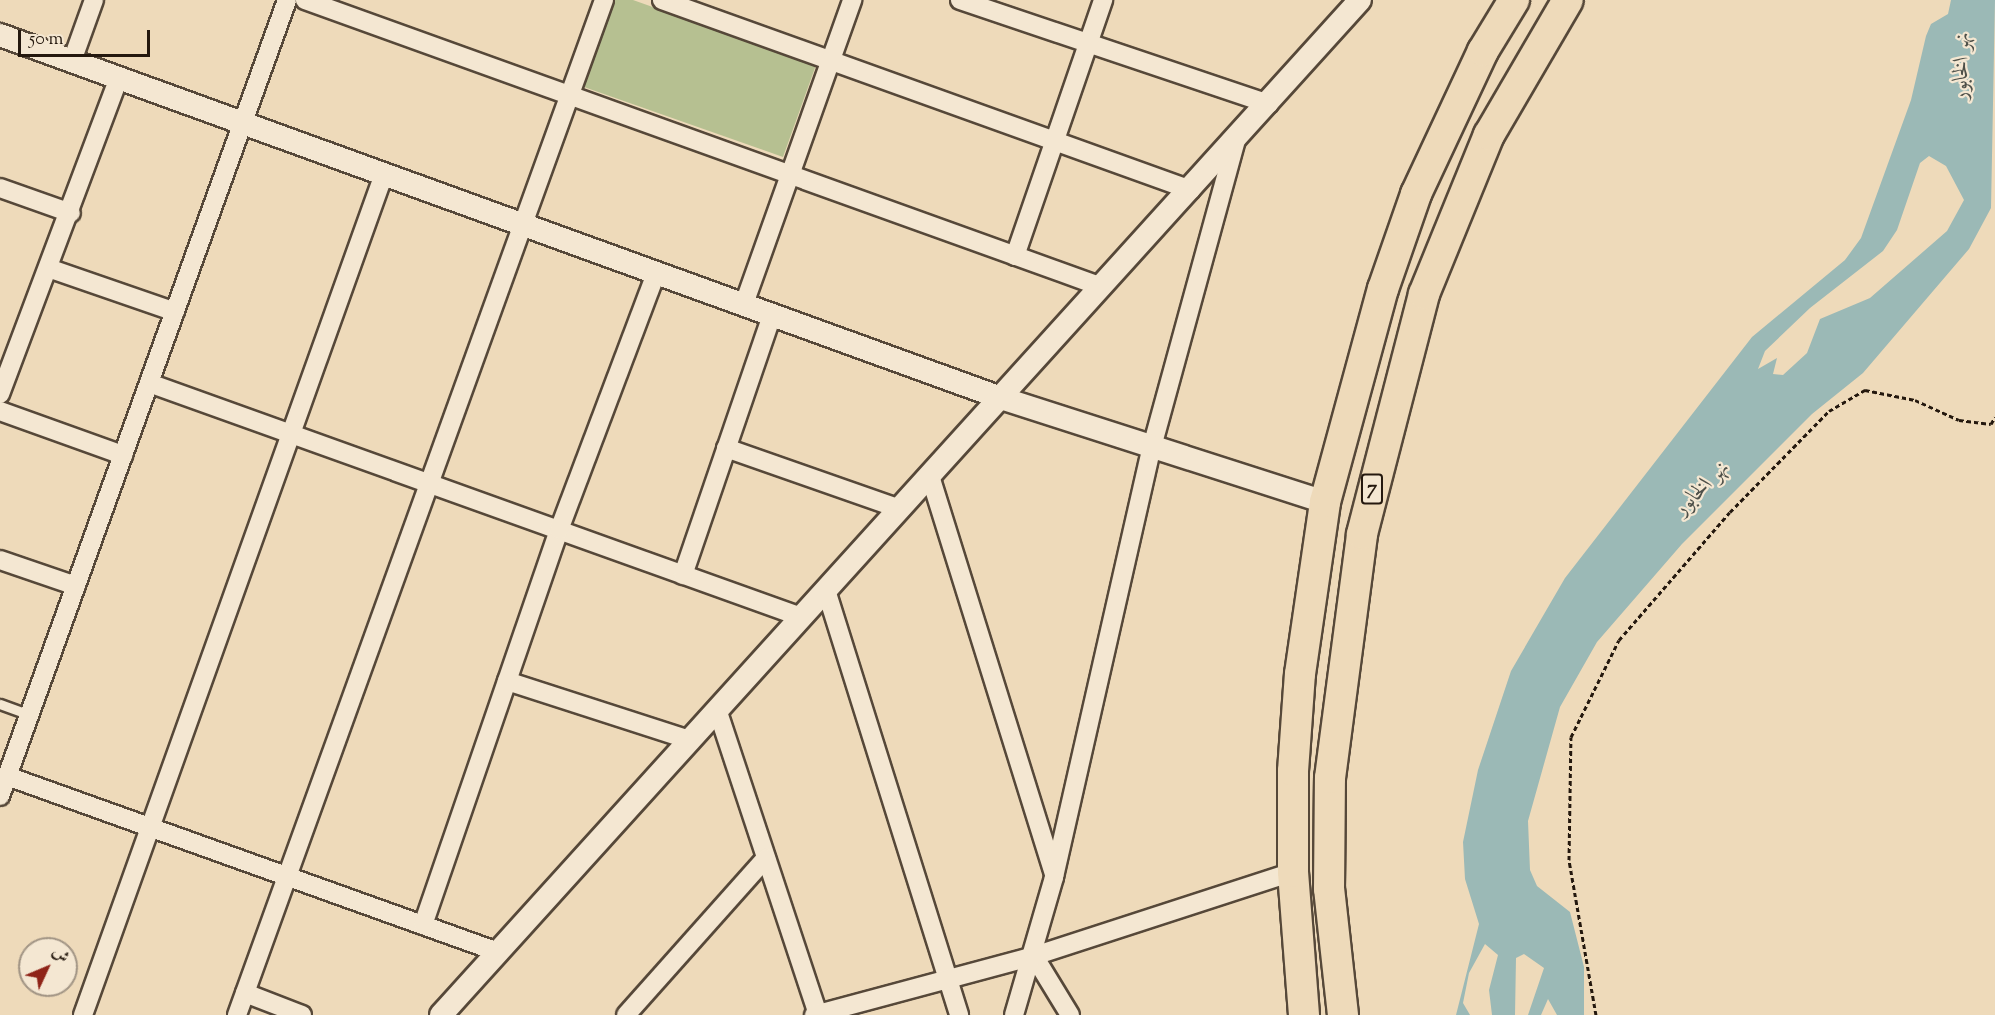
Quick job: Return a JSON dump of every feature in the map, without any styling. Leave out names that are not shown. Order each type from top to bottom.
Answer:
[{"type":"highway","name":"7","points":[[1304,1015],[1293,872],[1300,674],[1325,502],[1383,289],[1416,194],[1449,119],[1514,0]]},
{"type":"highway","name":"7","points":[[1343,1015],[1329,889],[1330,778],[1362,534],[1424,294],[1489,135],[1568,0]]},
{"type":"street","points":[[72,61],[94,0]]},
{"type":"street","points":[[0,796],[288,0]]},
{"type":"street","points":[[305,0],[570,98],[1102,287]]},
{"type":"street","points":[[237,1015],[526,225],[604,0]]},
{"type":"street","points":[[662,0],[1191,190]]},
{"type":"street","points":[[744,304],[852,0]]},
{"type":"street","points":[[960,0],[1088,47],[1269,104]]},
{"type":"street","points":[[1015,256],[1103,0]]},
{"type":"street","points":[[450,1012],[498,951],[1269,104],[1360,0]]},
{"type":"street","points":[[0,35],[1001,398],[1325,502]]},
{"type":"street","points":[[0,394],[51,269],[119,78]]},
{"type":"street","points":[[1014,1015],[1034,956],[1054,876],[1152,447],[1236,140]]},
{"type":"street","points":[[83,1015],[295,435],[384,174]]},
{"type":"street","points":[[0,188],[71,213]]},
{"type":"street","points":[[51,269],[175,312]]},
{"type":"street","points":[[423,925],[559,530],[656,273]]},
{"type":"street","points":[[683,575],[772,315]]},
{"type":"street","points":[[149,383],[801,617]]},
{"type":"street","points":[[0,411],[123,455]]},
{"type":"street","points":[[726,448],[900,509]]},
{"type":"street","points":[[930,476],[1054,876]]},
{"type":"street","points":[[0,560],[76,586]]},
{"type":"street","points":[[826,590],[958,1015]]},
{"type":"street","points":[[507,681],[690,740]]},
{"type":"street","points":[[717,709],[816,1015],[1034,956],[1293,872]]},
{"type":"street","points":[[7,776],[498,951]]},
{"type":"street","points":[[626,1015],[766,858]]},
{"type":"street","points":[[1034,956],[1070,1015]]},
{"type":"street","points":[[245,993],[302,1015]]},
{"type":"lane","points":[[0,704],[30,714]]},
{"type":"path","points":[[1596,1015],[1569,860],[1571,737],[1618,640],[1730,512],[1829,411],[1865,390],[1915,400],[1959,420],[1991,424],[1995,417]]},
{"type":"green space","points":[[614,0],[633,0],[816,65],[783,157],[584,87]]},
{"type":"water","name":"نهر الخابور","points":[[1951,0],[1995,0],[1991,208],[1969,249],[1863,373],[1812,414],[1682,544],[1597,642],[1560,707],[1528,821],[1530,870],[1537,886],[1570,912],[1584,967],[1584,1015],[1557,1015],[1548,999],[1541,1015],[1528,1015],[1544,968],[1524,954],[1516,958],[1515,1015],[1492,1015],[1489,990],[1498,955],[1485,944],[1469,973],[1463,1003],[1470,1015],[1456,1015],[1479,924],[1465,879],[1463,842],[1478,770],[1511,671],[1565,578],[1752,337],[1845,260],[1861,238],[1911,100],[1926,36],[1931,24],[1948,14]],"holes":[[[1929,156],[1946,166],[1964,200],[1947,231],[1870,298],[1820,319],[1807,353],[1783,375],[1773,374],[1777,358],[1758,369],[1765,351],[1810,308],[1883,251],[1897,230],[1920,163]]]}]
